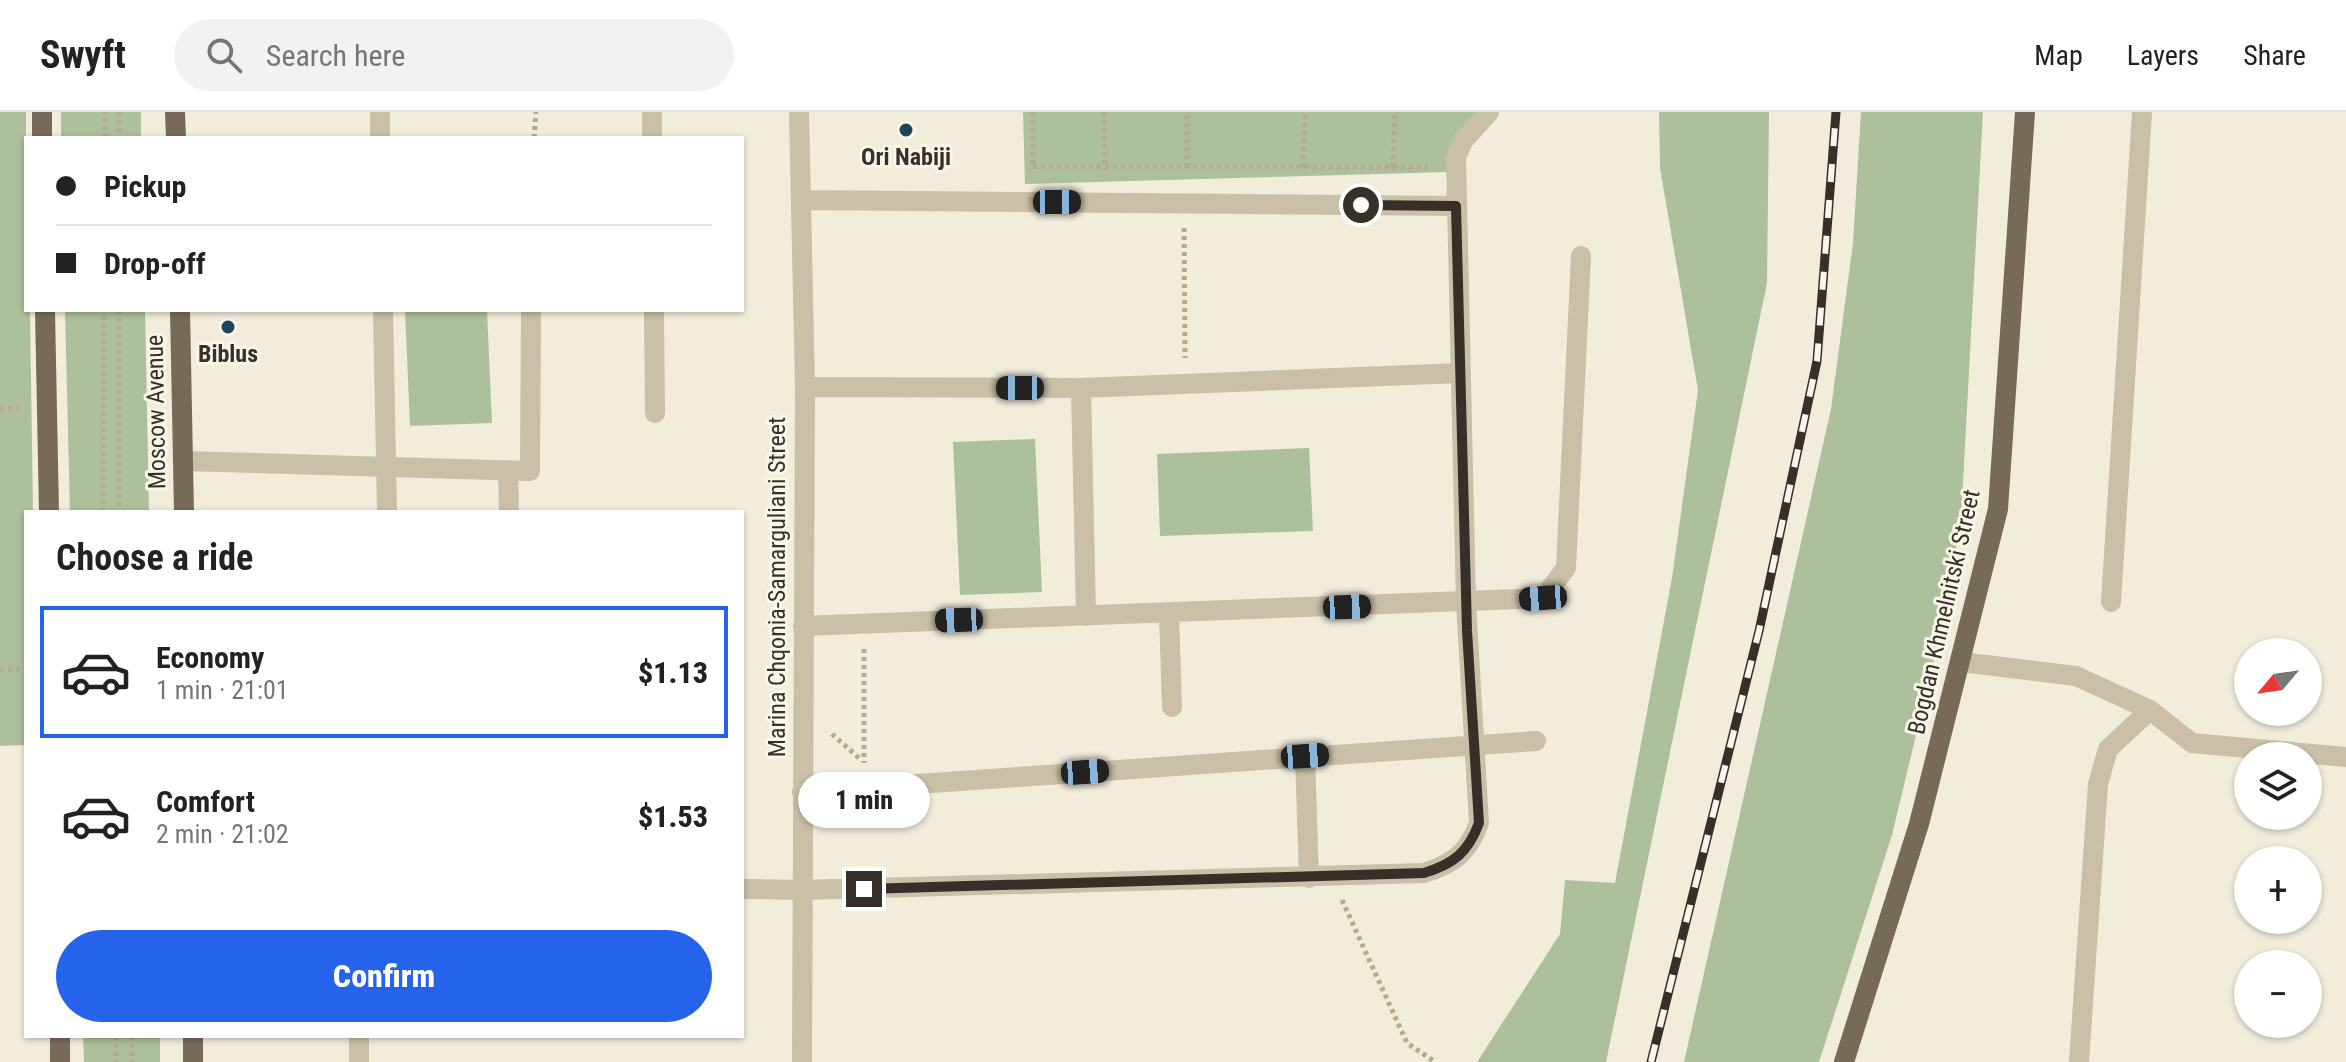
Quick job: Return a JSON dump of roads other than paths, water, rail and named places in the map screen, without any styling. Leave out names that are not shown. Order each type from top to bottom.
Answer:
[{"type":"main road","points":[[42,112],[42,136]]},
{"type":"main road","points":[[175,112],[176,136]]},
{"type":"main road","name":"Bogdan Khmelnitski Street","points":[[1844,1062],[1919,824],[1998,509],[2025,112]]},
{"type":"main road","points":[[45,312],[49,510]]},
{"type":"main road","name":"Moscow Avenue","points":[[180,312],[184,510]]},
{"type":"main road","points":[[60,1038],[60,1062]]},
{"type":"main road","points":[[193,1038],[193,1062]]},
{"type":"street","points":[[380,112],[380,136]]},
{"type":"street","points":[[652,112],[652,136]]},
{"type":"street","name":"Marina Chqonia-Samarguliani Street","points":[[799,112],[805,387],[802,1062]]},
{"type":"street","points":[[744,889],[1309,878],[1424,873],[1451,865],[1471,844],[1479,823],[1471,744],[1466,603],[1456,167],[1463,141],[1489,112]]},
{"type":"street","points":[[2111,602],[2142,112]]},
{"type":"street","points":[[801,200],[1456,206]]},
{"type":"street","points":[[803,626],[1543,598],[1566,568],[1581,256]]},
{"type":"street","points":[[383,312],[387,510]]},
{"type":"street","points":[[183,461],[530,471],[531,312]]},
{"type":"street","points":[[654,312],[655,413]]},
{"type":"street","points":[[805,387],[1081,388],[1461,373]]},
{"type":"street","points":[[1081,388],[1086,616]]},
{"type":"street","points":[[508,471],[509,510]]},
{"type":"street","points":[[1169,613],[1172,707]]},
{"type":"street","points":[[1961,662],[2076,676],[2150,710],[2192,743],[2346,757]]},
{"type":"street","points":[[2079,1062],[2098,784],[2108,749],[2150,710]]},
{"type":"street","points":[[802,792],[1536,741]]},
{"type":"street","points":[[1305,756],[1309,878]]},
{"type":"street","points":[[359,1038],[359,1062]]},
{"type":"railway","points":[[1651,1062],[1759,631],[1817,361],[1836,112]]},
{"type":"place","name":"Ori Nabiji","points":[[906,130]]},
{"type":"place","name":"Biblus","points":[[228,327]]}]
